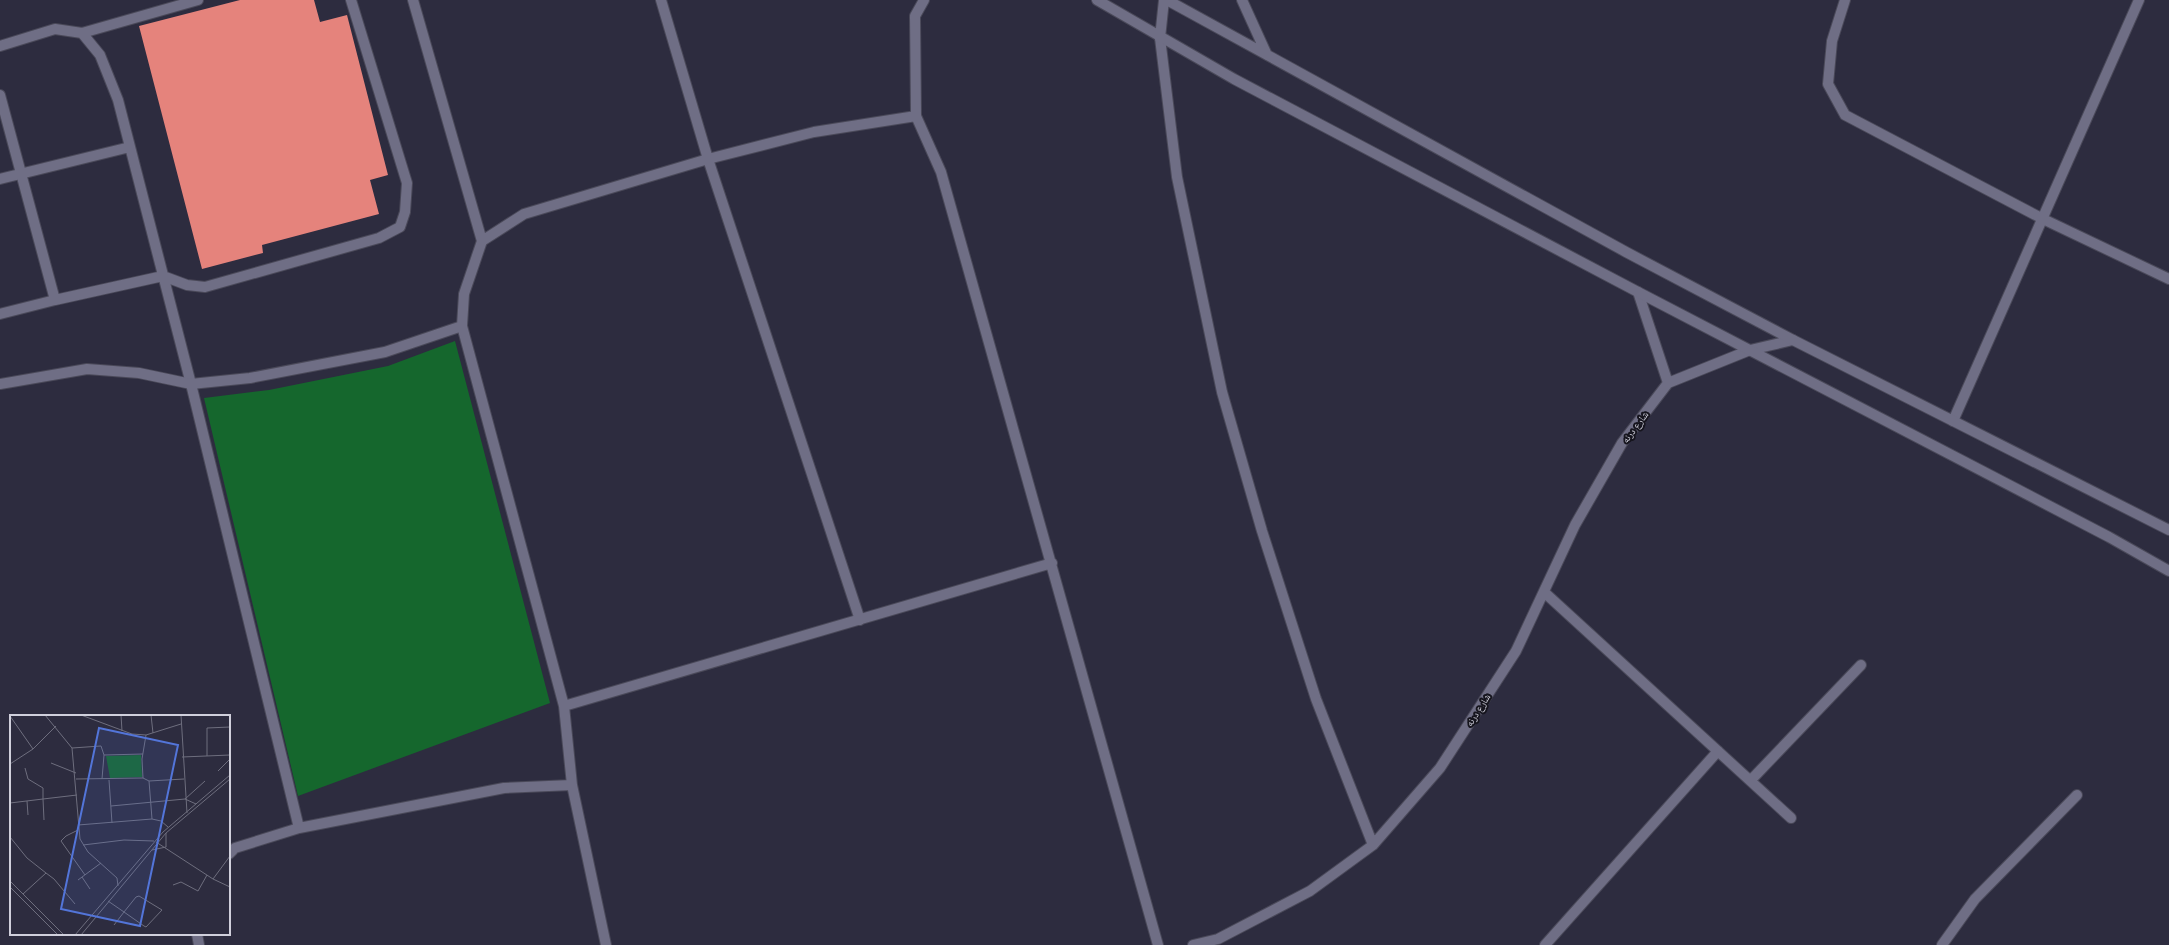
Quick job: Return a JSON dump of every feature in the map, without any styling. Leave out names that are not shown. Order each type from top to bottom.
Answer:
[{"type":"street","points":[[0,46],[55,29],[82,33],[198,0]]},
{"type":"street","points":[[0,314],[163,276],[187,285],[205,287],[379,238],[400,227],[405,212],[407,183],[352,0]]},
{"type":"street","points":[[413,0],[482,241],[464,294],[462,326],[564,706],[572,785],[606,945]]},
{"type":"street","points":[[660,0],[708,159],[860,620]]},
{"type":"street","points":[[924,0],[915,16],[916,116],[941,172],[1158,945]]},
{"type":"street","points":[[1097,0],[1160,38],[1638,292],[2109,536],[2169,571]]},
{"type":"street","points":[[1373,844],[1316,699],[1262,531],[1222,392],[1177,177],[1160,38],[1166,0],[1626,252],[1793,340],[2169,530]]},
{"type":"street","points":[[1242,0],[1267,55]]},
{"type":"street","points":[[1845,0],[1832,41],[1828,84],[1845,114],[2043,219],[2169,279]]},
{"type":"street","points":[[1953,421],[2139,0]]},
{"type":"street","points":[[82,33],[100,55],[118,100],[191,384],[299,828]]},
{"type":"street","points":[[0,95],[55,300]]},
{"type":"street","points":[[482,241],[524,214],[708,159],[814,132],[916,116]]},
{"type":"street","points":[[0,178],[130,147]]},
{"type":"street","points":[[1638,292],[1668,384]]},
{"type":"street","points":[[0,384],[87,369],[139,373],[191,384],[250,378],[385,352],[462,326]]},
{"type":"street","name":"شارع درنه","points":[[1193,945],[1220,942],[1310,891],[1373,844],[1440,768],[1516,651],[1575,525],[1622,443],[1668,384],[1750,350],[1793,340]]},
{"type":"street","points":[[564,706],[1052,563]]},
{"type":"street","points":[[1544,592],[1791,818]]},
{"type":"street","points":[[1751,780],[1861,665]]},
{"type":"street","points":[[1545,945],[1718,751]]},
{"type":"street","points":[[230,853],[235,848],[299,828],[504,788],[572,785]]},
{"type":"street","points":[[1942,945],[1975,899],[2077,795]]},
{"type":"street","points":[[197,935],[199,945]]},
{"type":"green space","points":[[455,341],[550,703],[298,796],[204,398],[269,390],[388,366]]},
{"type":"building","points":[[240,0],[314,0],[320,22],[347,15],[388,175],[370,180],[379,214],[262,245],[263,253],[202,269],[139,26]]}]
